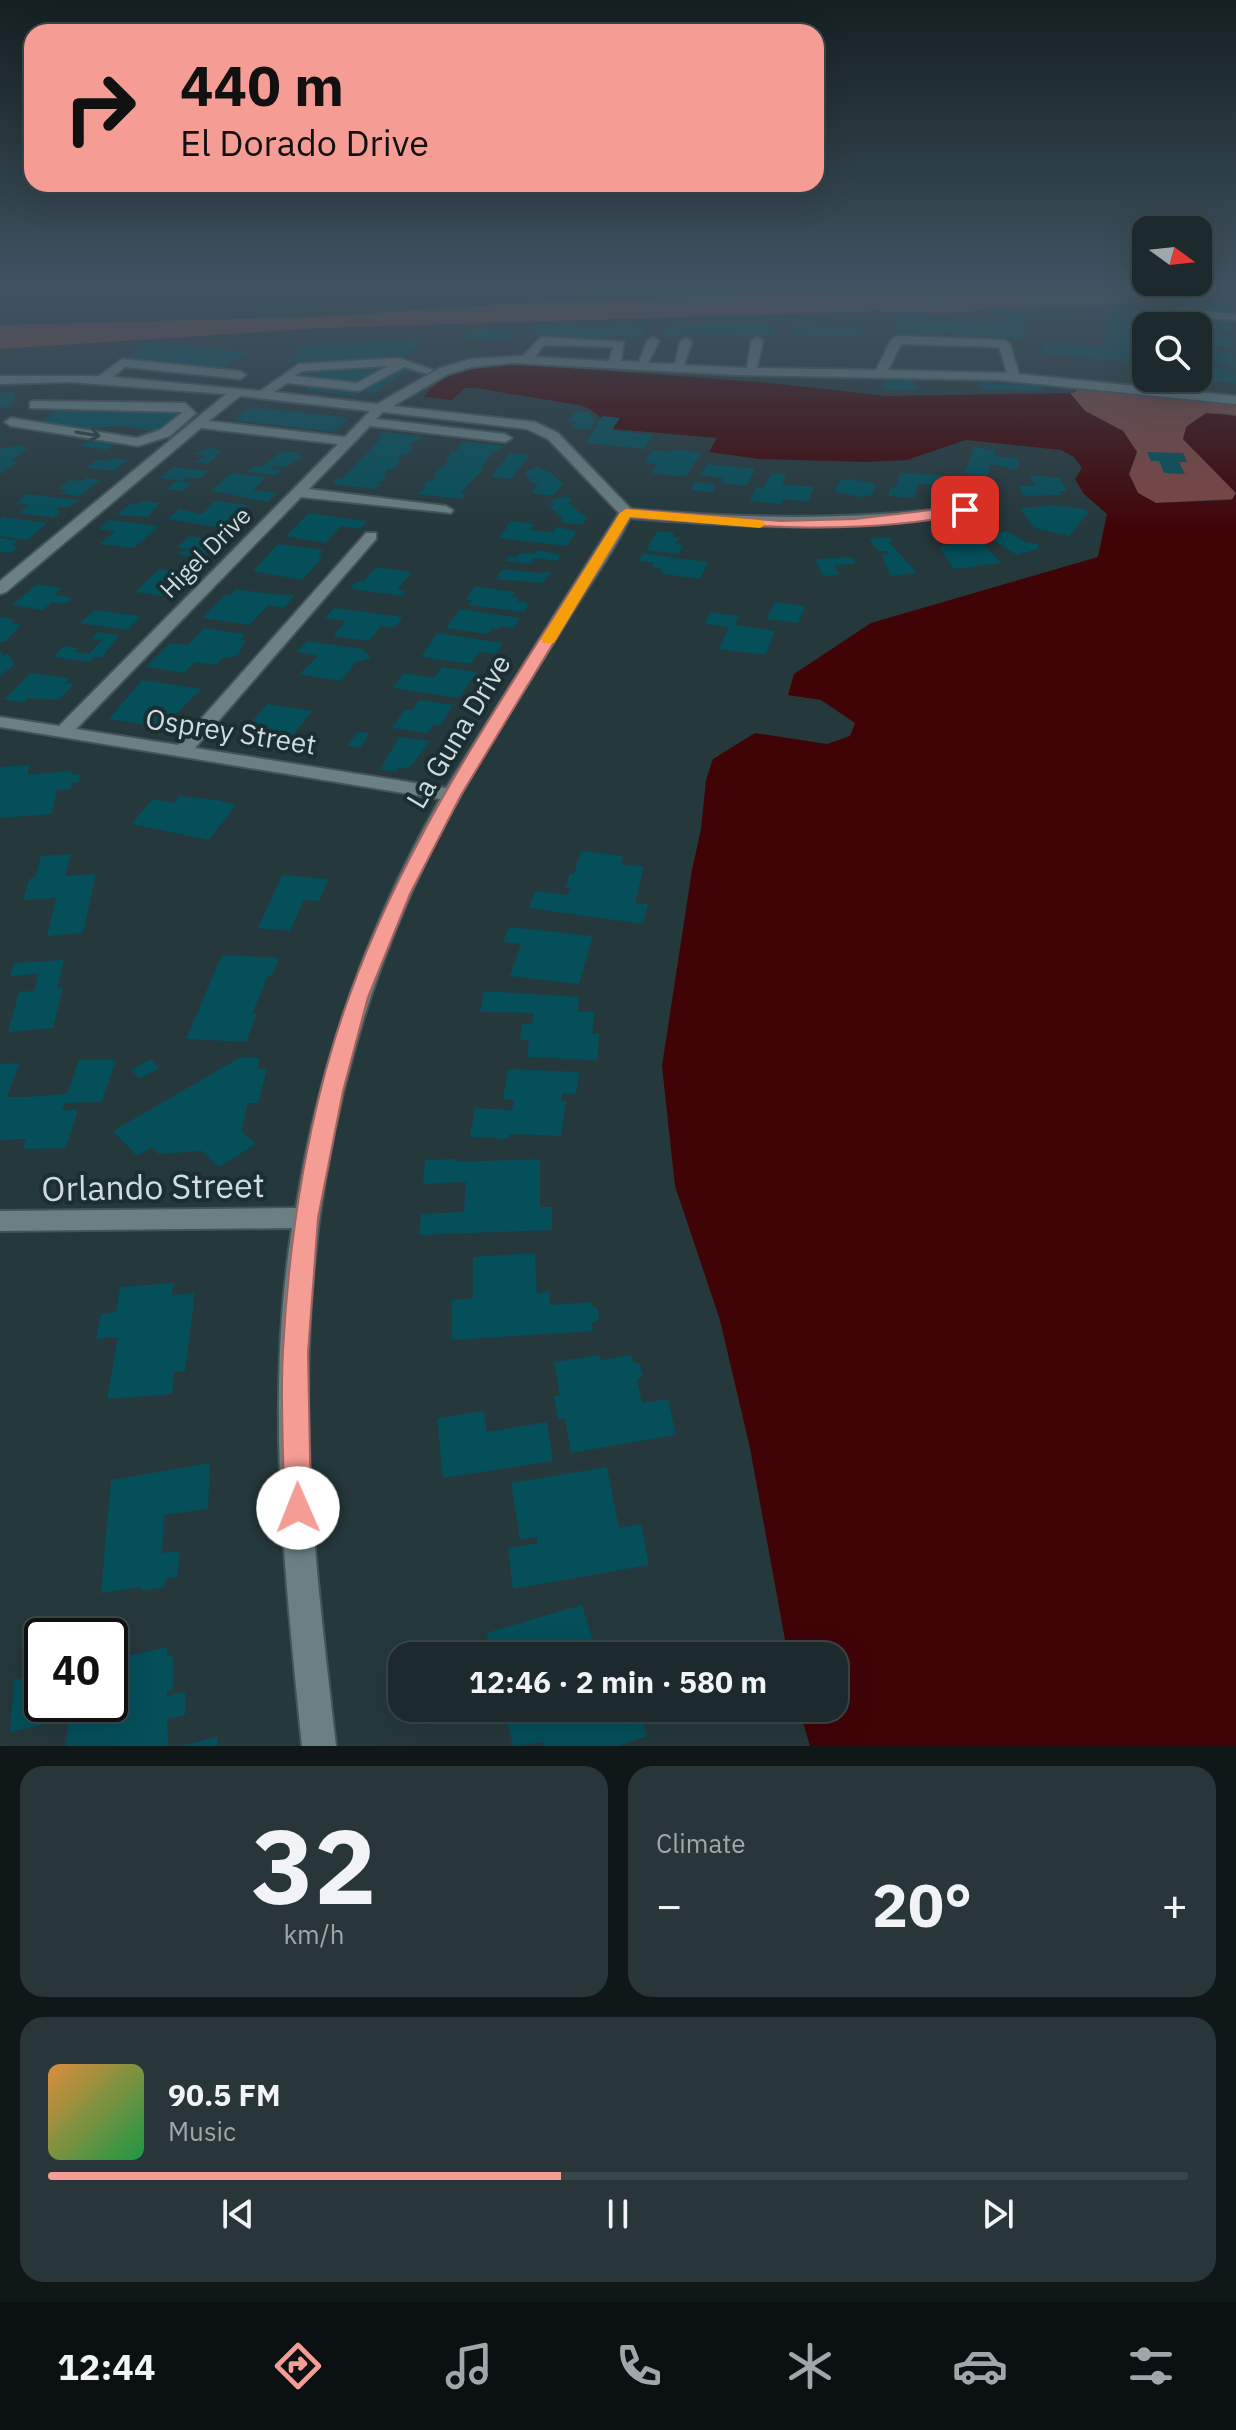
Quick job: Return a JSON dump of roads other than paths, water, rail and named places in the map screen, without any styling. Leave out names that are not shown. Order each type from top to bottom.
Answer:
[{"type":"street","points":[[103,379],[118,366]]},
{"type":"street","points":[[156,366],[240,375],[221,389]]},
{"type":"street","points":[[264,394],[299,368],[330,366]]},
{"type":"street","points":[[285,379],[359,387],[396,366]]},
{"type":"street","points":[[414,366],[427,370]]},
{"type":"street","points":[[374,415],[381,399],[427,370],[440,366]]},
{"type":"street","points":[[374,415],[436,375],[461,366]]},
{"type":"street","points":[[682,366],[737,371],[882,370]]},
{"type":"street","points":[[768,366],[1013,374],[1132,384]]},
{"type":"street","points":[[1011,366],[1013,374]]},
{"type":"street","points":[[6,426],[69,378]]},
{"type":"street","points":[[0,380],[103,379],[221,389],[505,438]]},
{"type":"street","points":[[0,589],[238,391]]},
{"type":"street","points":[[1209,392],[1236,397]]},
{"type":"street","points":[[6,426],[138,442],[165,433],[190,413],[185,407],[171,406],[34,405]]},
{"type":"street","points":[[374,415],[517,422],[543,430],[624,505],[626,513],[792,525],[867,522],[965,510]]},
{"type":"street","name":"Higel Drive","points":[[63,732],[374,415]]},
{"type":"street","points":[[198,424],[348,441]]},
{"type":"street","points":[[298,492],[446,510]]},
{"type":"street","name":"La Guna Drive","points":[[319,1746],[297,1493],[295,1353],[306,1218],[333,1091],[358,997],[401,894],[453,795],[626,513]]},
{"type":"street","points":[[182,752],[371,536]]},
{"type":"street","name":"Osprey Street","points":[[0,722],[453,795]]},
{"type":"street","name":"Orlando Street","points":[[0,1221],[306,1218]]}]
